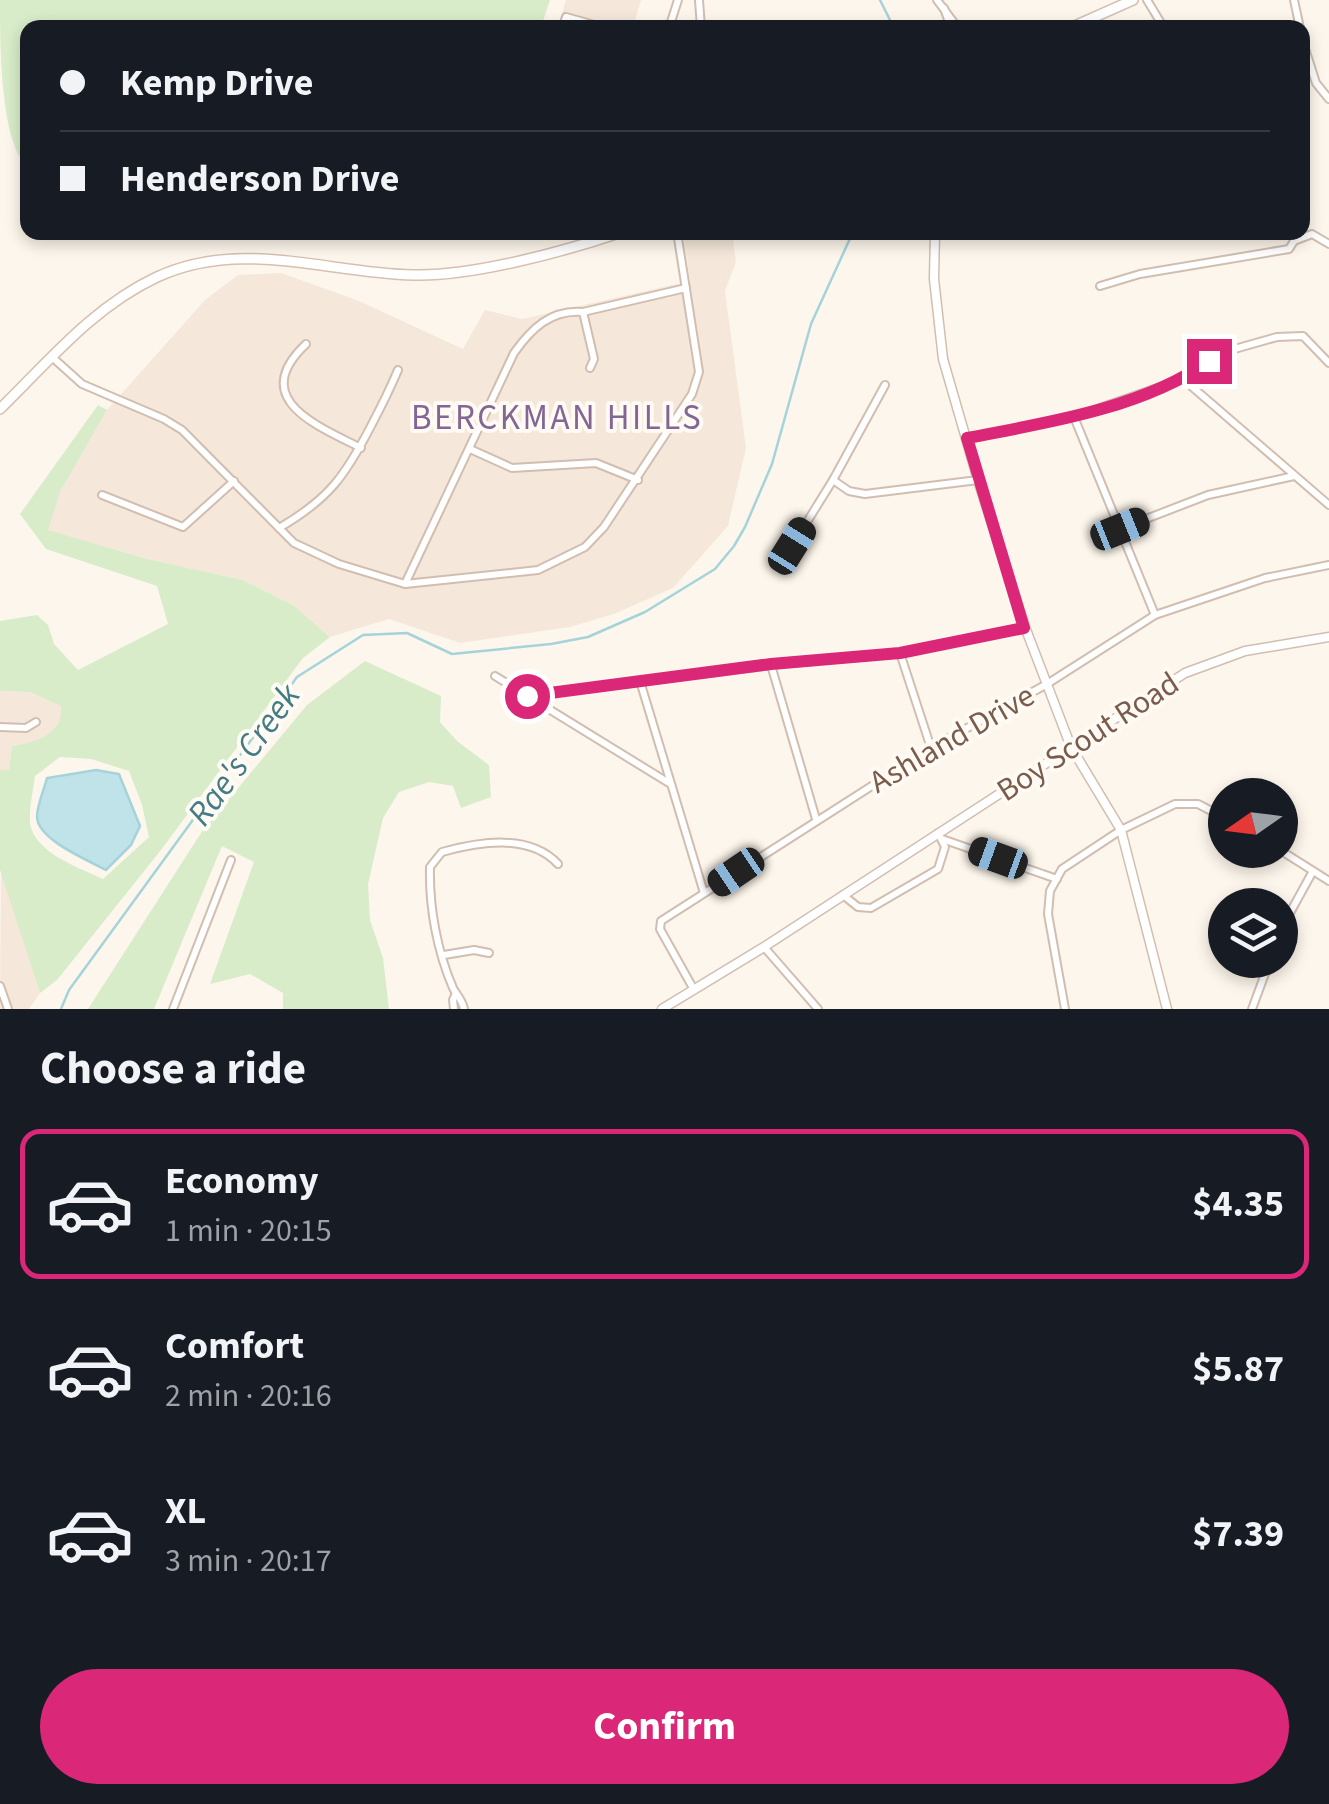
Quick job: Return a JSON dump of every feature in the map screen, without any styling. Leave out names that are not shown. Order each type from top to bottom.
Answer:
[{"type":"main road","points":[[1088,20],[1133,0]]},
{"type":"main road","points":[[0,410],[89,321],[127,292],[160,275],[207,262],[246,258],[386,273],[440,274],[594,240]]},
{"type":"street","points":[[1310,64],[1316,83],[1329,99]]},
{"type":"street","points":[[52,356],[82,384],[182,430],[294,543],[312,553],[405,584],[538,570],[585,547],[604,527],[692,394],[699,372],[679,240]]},
{"type":"street","points":[[935,240],[934,279],[944,359],[978,480],[1024,628],[1071,747],[1121,830],[1166,1009]]},
{"type":"street","points":[[1100,286],[1140,274],[1288,249],[1292,240]]},
{"type":"street","points":[[405,584],[514,352],[526,335],[540,322],[572,310],[583,312],[686,288]]},
{"type":"street","points":[[583,312],[594,358],[590,368]]},
{"type":"street","points":[[967,438],[1074,417],[1183,379],[1224,352],[1278,337],[1304,336],[1329,362]]},
{"type":"street","points":[[306,344],[289,360],[284,374],[288,402],[361,448]]},
{"type":"street","points":[[279,528],[329,494],[361,448],[398,370]]},
{"type":"street","points":[[1183,379],[1329,506]]},
{"type":"street","points":[[792,546],[885,385]]},
{"type":"street","points":[[1074,417],[1155,615]]},
{"type":"street","points":[[470,449],[512,468],[596,462],[638,480]]},
{"type":"street","points":[[1120,529],[1208,495],[1294,476]]},
{"type":"street","points":[[833,480],[849,491],[865,494],[978,480]]},
{"type":"street","points":[[102,495],[183,527],[234,481]]},
{"type":"street","name":"Ashland Drive","points":[[693,988],[660,930],[661,922],[816,819],[931,748],[1047,684],[1155,615],[1265,578],[1329,566]]},
{"type":"street","points":[[527,696],[771,664],[900,653],[1024,628]]},
{"type":"street","name":"Boy Scout Road","points":[[662,1009],[940,836],[1185,673],[1245,652],[1329,637]]},
{"type":"street","points":[[900,653],[931,748]]},
{"type":"street","points":[[771,664],[816,819]]},
{"type":"street","points":[[496,676],[670,783]]},
{"type":"street","points":[[640,682],[704,894]]},
{"type":"street","points":[[0,727],[26,728],[36,722]]},
{"type":"street","points":[[1066,1009],[1048,914],[1050,890],[1062,869],[1121,830],[1176,804],[1198,804],[1208,809]]},
{"type":"street","points":[[940,836],[1057,880]]},
{"type":"street","points":[[843,895],[858,907],[884,903],[938,869],[945,853],[940,836]]},
{"type":"street","points":[[464,1009],[444,955],[429,890],[430,868],[442,852],[513,843],[549,855],[558,864]]},
{"type":"street","points":[[173,1009],[231,860]]},
{"type":"street","points":[[1298,862],[1329,881]]},
{"type":"street","points":[[1298,897],[1312,871]]},
{"type":"street","points":[[764,947],[818,1009]]},
{"type":"street","points":[[444,955],[474,950],[488,954]]},
{"type":"street","points":[[1252,1009],[1263,978]]},
{"type":"street","points":[[0,986],[8,1009]]},
{"type":"street","points":[[454,1009],[452,1000],[456,993]]},
{"type":"shaded area","points":[[566,0],[641,0],[635,20],[560,20]]},
{"type":"shaded area","points":[[684,240],[733,240],[736,262],[725,291],[746,448],[728,526],[673,588],[614,614],[570,627],[460,643],[389,619],[330,637],[293,605],[243,580],[147,559],[47,530],[60,492],[107,410],[205,300],[238,275],[281,273],[359,301],[463,349],[485,310],[522,319],[690,281]]},
{"type":"shaded area","points":[[0,691],[30,692],[61,705],[62,715],[53,732],[36,742],[12,746],[9,771],[0,770]]},
{"type":"shaded area","points":[[1,870],[40,993],[29,1009],[0,1009]]},
{"type":"green space","points":[[0,0],[550,0],[543,20],[20,20],[20,156],[11,136],[1,64]]},
{"type":"green space","points":[[98,405],[107,410],[60,492],[48,530],[147,559],[243,580],[293,605],[330,637],[303,658],[161,850],[57,980],[40,993],[0,870],[0,770],[9,770],[12,746],[39,739],[53,730],[61,706],[30,692],[0,691],[0,621],[37,615],[48,625],[54,644],[78,670],[168,624],[157,586],[46,549],[20,514]],"holes":[[[60,757],[91,759],[129,771],[149,837],[103,879],[49,851],[33,834],[30,823],[35,776]]]},
{"type":"green space","points":[[365,661],[441,696],[440,722],[457,741],[489,765],[491,797],[461,808],[453,786],[429,782],[399,792],[383,818],[368,884],[370,920],[383,958],[389,1009],[283,1009],[283,993],[250,974],[210,984],[254,862],[222,846],[154,1009],[88,1009],[201,833],[307,705]]},
{"type":"water","points":[[96,770],[119,774],[140,826],[131,845],[106,870],[55,841],[37,817],[47,778]]},
{"type":"waterway","name":"Rae's Creek","points":[[880,0],[890,20]]},
{"type":"waterway","name":"Rae's Creek","points":[[61,1009],[69,990],[297,677],[363,635],[407,633],[452,654],[588,637],[645,612],[715,569],[745,527],[772,464],[811,324],[849,240]]},
{"type":"district","name":"BERCKMAN HILLS","points":[[557,418]]},
{"type":"route","points":[[527,696],[771,664],[900,653],[1024,628],[967,438],[1074,417],[1183,379],[1209,361]]}]
